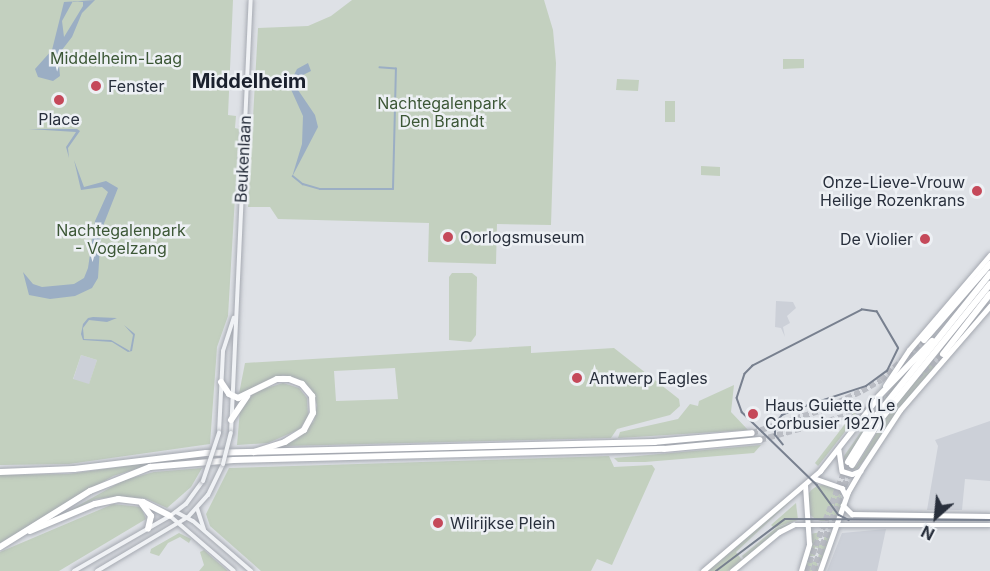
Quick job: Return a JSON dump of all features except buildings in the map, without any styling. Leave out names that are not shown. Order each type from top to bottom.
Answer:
[{"type":"highway","points":[[924,340],[990,264]]},
{"type":"highway","points":[[990,274],[877,415],[850,464],[880,420],[990,284]]},
{"type":"highway","points":[[943,354],[990,294]]},
{"type":"highway","points":[[878,397],[944,331]]},
{"type":"highway","points":[[221,382],[232,396],[243,397],[277,379],[294,380],[309,392],[314,408],[308,425],[299,435],[254,452]]},
{"type":"highway","points":[[231,420],[251,391]]},
{"type":"highway","points":[[0,471],[38,472],[187,454],[654,442],[752,433]]},
{"type":"highway","points":[[1,546],[105,483],[150,468],[181,463],[636,450],[760,440]]},
{"type":"highway","points":[[27,531],[102,501],[137,500],[173,514]]},
{"type":"highway","points":[[137,500],[150,513],[148,530]]},
{"type":"main road","points":[[703,571],[806,485],[839,450],[909,350],[990,255]]},
{"type":"main road","points":[[820,571],[846,496],[860,471],[900,410],[990,306]]},
{"type":"main road","points":[[839,450],[842,471],[852,474],[860,471]]},
{"type":"main road","points":[[813,478],[842,488],[846,496]]},
{"type":"main road","points":[[801,571],[809,544],[806,485]]},
{"type":"main road","points":[[843,505],[852,514],[990,516]]},
{"type":"main road","points":[[732,571],[782,529],[808,524],[990,525]]},
{"type":"street","name":"Beukenlaan","points":[[97,571],[179,524],[197,508],[214,484],[231,433],[234,317],[251,0]]},
{"type":"street","name":"Beukenlaan","points":[[173,514],[203,481],[219,433],[223,361],[234,317]]},
{"type":"street","points":[[197,508],[205,531]]},
{"type":"street","points":[[173,514],[179,524],[234,571]]},
{"type":"street","points":[[74,571],[173,514],[188,517],[251,571]]},
{"type":"shaded area","points":[[776,301],[793,302],[796,308],[787,316],[790,323],[783,327],[785,337],[781,328],[775,327]]},
{"type":"shaded area","points":[[81,355],[97,360],[89,385],[73,380]]},
{"type":"shaded area","points":[[990,421],[990,481],[965,479],[962,510],[927,510],[938,446],[935,440]]},
{"type":"shaded area","points":[[886,529],[877,571],[827,571],[842,533]]},
{"type":"green space","name":"Nachtegalenpark - Vogelzang","points":[[0,0],[233,0],[228,115],[236,116],[235,128],[239,129],[228,316],[217,347],[210,444],[69,464],[0,465]],"holes":[[[81,355],[97,360],[89,384],[73,379]]]},
{"type":"green space","name":"Nachtegalenpark Den Brandt","points":[[352,0],[544,0],[553,30],[556,63],[551,225],[497,224],[496,264],[428,262],[429,223],[278,219],[270,207],[248,207],[258,28],[308,26],[331,16]]},
{"type":"green space","points":[[783,59],[804,59],[804,68],[783,69]]},
{"type":"green space","points":[[617,79],[639,80],[638,91],[616,90]]},
{"type":"green space","points":[[665,101],[675,101],[675,122],[665,122]]},
{"type":"green space","points":[[701,166],[720,167],[720,176],[701,175]]},
{"type":"green space","points":[[452,273],[472,273],[477,277],[476,335],[471,342],[449,340],[449,277]]},
{"type":"green space","points":[[531,346],[531,353],[614,348],[679,399],[680,406],[670,415],[617,429],[611,438],[282,446],[297,439],[314,421],[317,405],[311,389],[296,378],[283,375],[239,394],[245,363]],"holes":[[[395,368],[398,399],[336,401],[334,371]]]},
{"type":"green space","points":[[930,361],[936,367],[896,413],[862,463],[856,469],[844,469],[844,456],[894,385],[910,367],[866,426],[846,462],[856,467],[890,411]]},
{"type":"green space","points":[[283,383],[299,388],[307,398],[308,416],[300,429],[268,443],[237,445],[240,410],[254,392]]},
{"type":"green space","points":[[734,385],[731,412],[748,430],[618,438],[620,432],[678,419],[690,404],[698,406],[699,401]]},
{"type":"green space","points":[[855,411],[859,414],[818,466],[815,463]]},
{"type":"green space","points":[[701,441],[627,448],[233,457],[623,446]]},
{"type":"green space","points":[[761,445],[754,453],[645,462],[618,462],[614,458]]},
{"type":"green space","points":[[609,456],[614,467],[652,465],[655,469],[612,565],[597,559],[591,571],[261,571],[210,526],[206,514],[229,468]]},
{"type":"green space","points":[[206,457],[156,463],[113,476],[0,543],[0,475],[69,474],[161,461]]},
{"type":"green space","points":[[202,468],[191,487],[167,508],[147,499],[118,496],[96,499],[58,517],[124,480],[154,472]]},
{"type":"green space","points":[[824,485],[837,490],[842,503],[837,516],[824,521],[811,516],[806,503],[811,490]]},
{"type":"green space","points":[[796,496],[736,552],[742,560],[728,571],[707,571]]},
{"type":"green space","points":[[796,503],[798,520],[774,528],[771,525]]},
{"type":"green space","points":[[113,504],[141,507],[146,519],[59,571],[0,571],[0,552]]},
{"type":"green space","points":[[793,522],[744,559],[742,556],[776,528]]},
{"type":"green space","points":[[821,532],[817,543],[822,545],[826,532],[831,533],[821,562],[818,558],[820,549],[815,547],[815,556],[808,556],[810,534]]},
{"type":"green space","points":[[179,533],[191,539],[189,543],[180,537],[168,543],[159,556],[150,553],[151,549]]},
{"type":"green space","points":[[204,550],[228,571],[199,571],[204,565],[200,552]]},
{"type":"green space","points":[[809,560],[817,562],[818,571],[803,571]]},
{"type":"water","points":[[95,0],[82,13],[72,37],[58,55],[60,76],[53,81],[38,77],[35,69],[52,50],[64,2],[73,1],[62,21],[64,37],[83,6],[83,2],[76,1]]},
{"type":"water","points":[[308,63],[311,71],[303,75],[296,87],[315,115],[318,127],[292,177],[302,144],[303,116],[289,85],[297,69]]},
{"type":"water","points":[[29,129],[77,129],[80,131],[68,148],[69,158],[66,147],[76,132]]},
{"type":"water","points":[[74,160],[84,187],[106,181],[118,188],[101,231],[98,278],[92,288],[75,296],[50,299],[29,295],[23,272],[33,284],[42,287],[74,284],[84,278],[88,268],[95,221],[108,192],[102,187],[81,190]]},
{"type":"water","points":[[88,318],[117,318],[107,322],[89,320],[83,328],[84,339],[111,340],[130,351],[133,335],[124,325],[135,334],[132,351],[128,352],[112,342],[83,340],[81,334],[83,324]]},
{"type":"waterway","points":[[293,176],[303,184],[320,189],[393,189],[396,69],[380,68]]},
{"type":"tunnel","points":[[752,433],[822,410],[862,391],[881,380],[924,340]]},
{"type":"tunnel","points":[[917,377],[943,354]]},
{"type":"tunnel","points":[[760,440],[864,411],[892,395]]},
{"type":"tunnel","points":[[806,571],[848,462]]},
{"type":"tunnel","points":[[813,571],[852,465]]},
{"type":"tram line","points":[[790,411],[866,386],[887,371],[898,348],[877,312],[862,310],[753,366],[745,374],[737,398],[742,412],[817,485],[839,515],[849,520]]},
{"type":"tram line","points":[[783,445],[775,435],[775,424],[782,415],[796,409]]},
{"type":"tram line","points":[[716,571],[785,519],[990,520]]},
{"type":"place","name":"Fenster","points":[[96,86]]},
{"type":"place","name":"Place","points":[[59,100]]},
{"type":"place","name":"Onze-Lieve-Vrouw Heilige Rozenkrans","points":[[977,191]]},
{"type":"place","name":"Oorlogsmuseum","points":[[448,237]]},
{"type":"place","name":"De Violier","points":[[925,239]]},
{"type":"place","name":"Antwerp Eagles","points":[[577,378]]},
{"type":"place","name":"Haus Guiette ( Le Corbusier 1927)","points":[[753,414]]},
{"type":"place","name":"Wilrijkse Plein","points":[[438,523]]},
{"type":"district","name":"Middelheim","points":[[249,81]]},
{"type":"park label","name":"Middelheim-Laag","points":[[116,58]]}]
